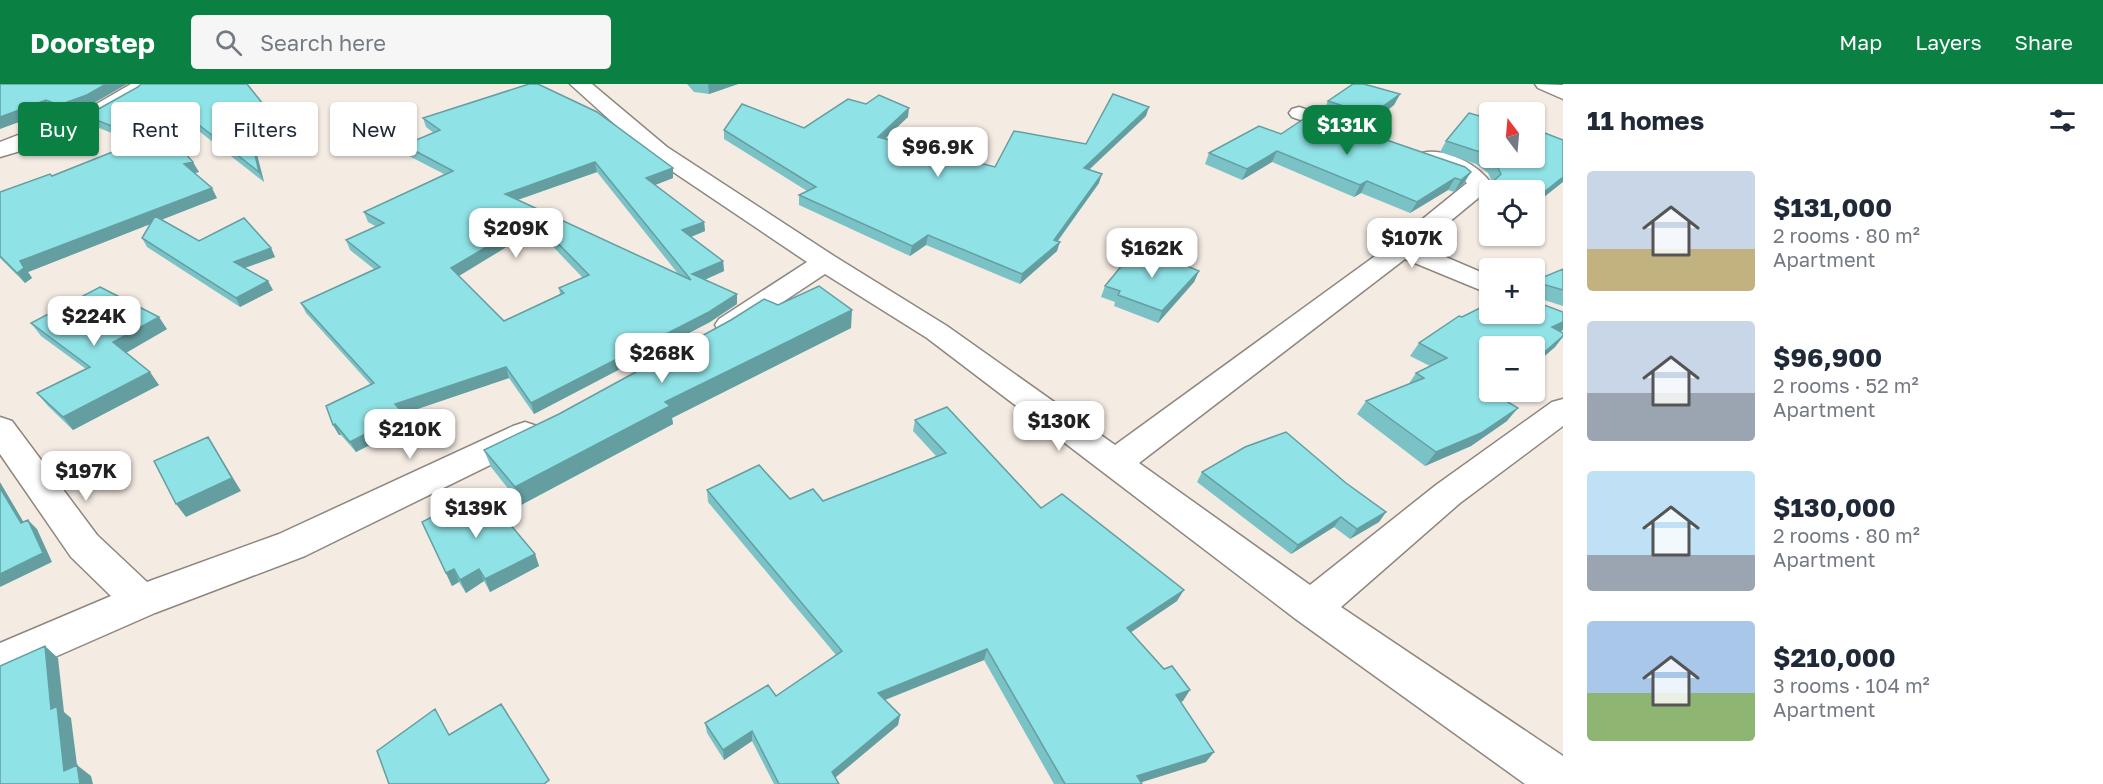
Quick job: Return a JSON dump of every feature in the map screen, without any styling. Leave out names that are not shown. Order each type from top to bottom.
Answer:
[{"type":"street","points":[[0,150],[108,106],[139,90],[142,84]]},
{"type":"street","points":[[580,84],[659,152],[825,262],[938,332],[1311,608],[1563,783]]},
{"type":"street","points":[[1545,84],[1563,93]]},
{"type":"street","points":[[1299,113],[1374,139]]},
{"type":"street","points":[[1116,462],[1402,248],[1480,185],[1478,179],[1467,171],[1407,150]]},
{"type":"street","points":[[1402,248],[1479,281]]},
{"type":"street","points":[[701,340],[825,262]]},
{"type":"street","points":[[1311,608],[1448,494],[1563,410]]},
{"type":"street","points":[[0,662],[141,601],[292,545],[550,422]]},
{"type":"street","points":[[0,429],[84,546],[141,601]]},
{"type":"building","points":[[0,84],[106,84],[87,95],[67,102],[46,100],[18,102],[18,110],[0,117]]},
{"type":"building","points":[[141,84],[247,84],[261,102],[212,102],[212,135],[200,126],[200,102],[111,102]]},
{"type":"building","points":[[529,84],[538,84],[597,112],[673,168],[646,178],[704,222],[682,230],[723,261],[692,274],[737,294],[709,312],[531,403],[506,367],[395,404],[404,414],[350,442],[335,424],[333,425],[326,406],[374,383],[301,303],[380,267],[346,240],[384,223],[364,212],[453,171],[417,152],[417,140],[440,130],[423,118]],"holes":[[[595,162],[691,280],[505,194]],[[534,219],[589,275],[559,288],[564,293],[504,321],[451,268]]]},
{"type":"building","points":[[1353,84],[1364,84],[1400,94],[1371,115],[1328,101]]},
{"type":"building","points":[[1113,94],[1149,107],[1084,168],[1102,174],[1054,240],[1060,242],[1022,274],[928,235],[912,246],[799,195],[816,187],[724,130],[742,104],[804,128],[848,99],[866,104],[879,95],[909,108],[878,137],[995,167],[1014,131],[1086,144]]},
{"type":"building","points":[[111,102],[111,126],[99,121],[99,109]]},
{"type":"building","points":[[1469,113],[1479,116],[1479,152],[1446,141]]},
{"type":"building","points":[[1311,114],[1465,167],[1471,172],[1461,180],[1455,178],[1417,202],[1367,181],[1360,185],[1277,151],[1247,169],[1209,153],[1259,126],[1281,134]]},
{"type":"building","points":[[1545,133],[1563,140],[1563,177],[1545,191],[1545,180],[1495,180],[1501,174],[1498,168],[1545,168]]},
{"type":"building","points":[[111,153],[111,156],[188,156],[193,162],[184,164],[212,188],[20,261],[24,268],[17,273],[0,256],[0,192],[50,174],[52,176]]},
{"type":"building","points":[[239,156],[255,156],[259,172]]},
{"type":"building","points":[[155,216],[199,241],[244,218],[271,248],[234,262],[268,281],[236,298],[142,238]]},
{"type":"building","points":[[1160,251],[1190,262],[1187,266],[1199,271],[1162,311],[1118,295],[1120,291],[1105,286],[1133,252],[1150,261]]},
{"type":"building","points":[[1563,269],[1563,290],[1545,285],[1545,276]]},
{"type":"building","points":[[819,286],[852,310],[665,402],[670,406],[515,487],[484,450],[559,414],[731,320],[764,299],[778,305]]},
{"type":"building","points":[[100,287],[159,317],[113,342],[150,372],[63,417],[37,393],[90,367],[31,323]]},
{"type":"building","points":[[1545,305],[1563,312],[1563,322],[1552,327],[1563,333],[1563,336],[1545,352],[1545,336],[1479,336],[1479,402],[1508,402],[1518,408],[1481,433],[1436,452],[1366,401],[1424,378],[1416,373],[1447,358],[1419,343],[1459,316],[1462,317],[1479,308],[1479,324],[1545,324]]},
{"type":"building","points":[[947,407],[1041,508],[1062,494],[1184,590],[1127,628],[1164,669],[1172,666],[1190,690],[1176,695],[1214,752],[1137,776],[1142,784],[1065,784],[987,649],[878,693],[900,715],[832,772],[839,784],[779,784],[752,731],[723,750],[705,723],[768,685],[776,696],[842,651],[707,490],[759,465],[790,499],[813,489],[823,501],[946,453],[915,420]]},
{"type":"building","points":[[1286,432],[1346,483],[1386,512],[1357,529],[1341,517],[1298,545],[1202,472],[1245,447]]},
{"type":"building","points":[[208,437],[232,478],[176,504],[154,461]]},
{"type":"building","points":[[0,488],[21,523],[28,520],[43,553],[0,574]]},
{"type":"building","points":[[482,491],[535,554],[485,579],[479,569],[460,580],[454,569],[446,573],[422,522]]},
{"type":"building","points":[[45,646],[51,709],[57,706],[64,771],[77,765],[80,784],[0,784],[0,666]]},
{"type":"building","points":[[501,704],[549,780],[544,784],[389,784],[377,751],[435,709],[449,735]]}]
